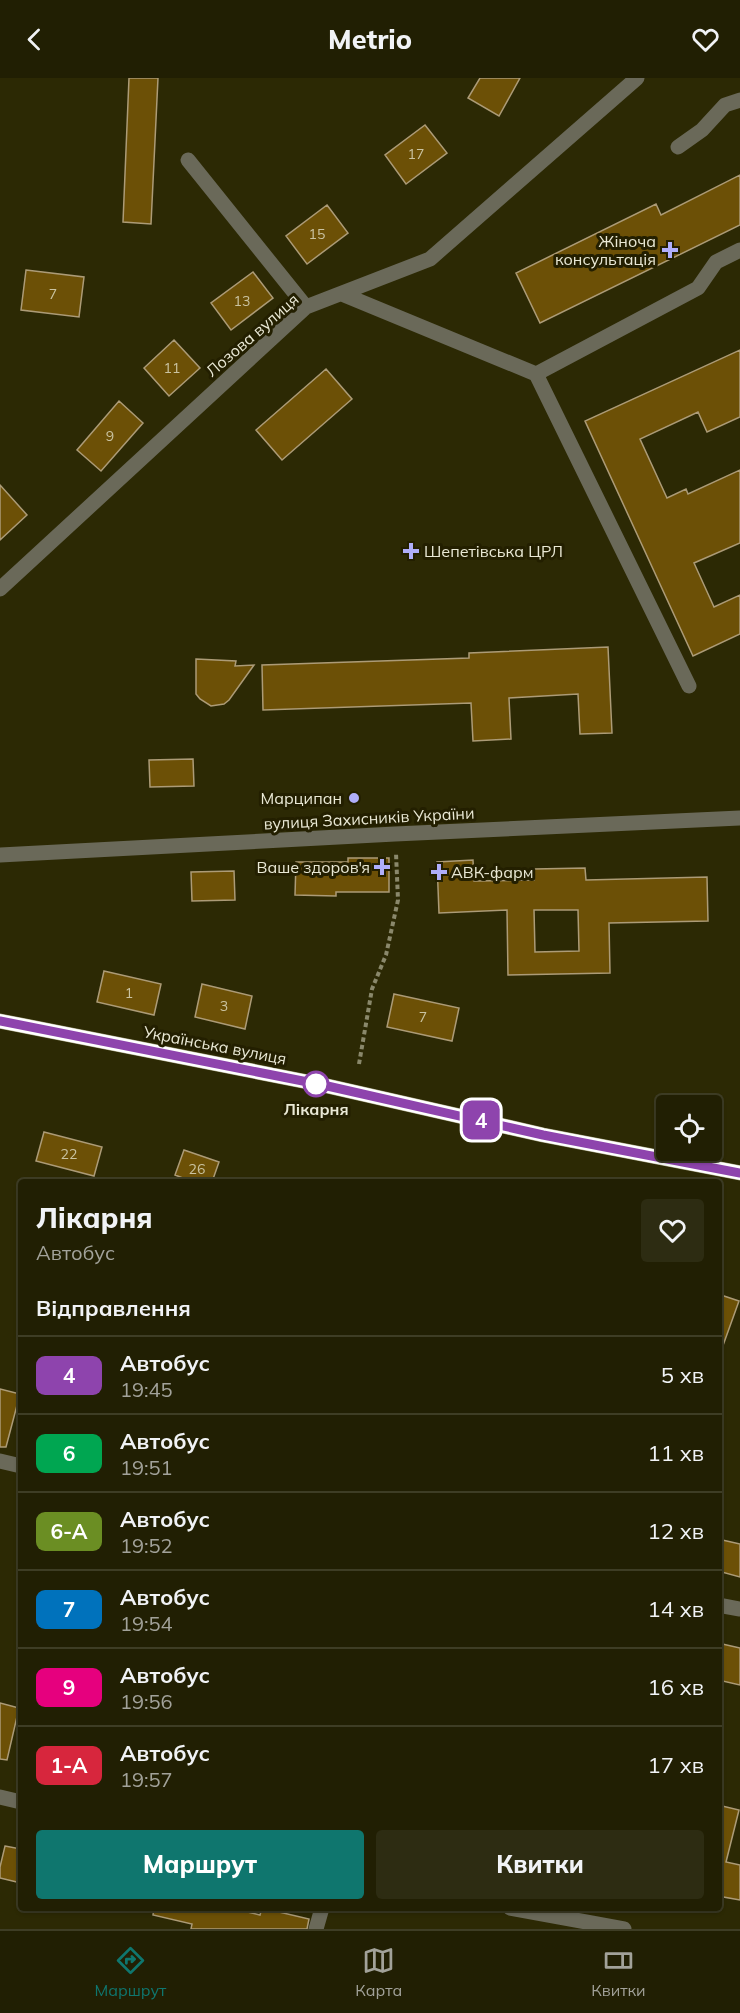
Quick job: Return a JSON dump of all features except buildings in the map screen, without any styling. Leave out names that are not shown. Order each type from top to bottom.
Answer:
[{"type":"main road","name":"Українська вулиця","points":[[0,1021],[323,1085],[543,1135],[740,1173]]},
{"type":"street","name":"Лозова вулиця","points":[[0,589],[306,308],[430,259],[636,78]]},
{"type":"street","points":[[678,147],[702,130],[725,105],[740,99]]},
{"type":"street","points":[[188,160],[306,308]]},
{"type":"street","points":[[536,374],[698,288],[716,262],[740,250]]},
{"type":"street","points":[[342,294],[536,374],[689,686]]},
{"type":"street","name":"вулиця Захисників України","points":[[0,855],[740,818]]},
{"type":"street","points":[[0,1461],[18,1465]]},
{"type":"street","points":[[722,1606],[740,1609]]},
{"type":"street","points":[[0,1797],[18,1801]]},
{"type":"street","points":[[316,1929],[321,1911]]},
{"type":"street","points":[[526,1911],[624,1929]]},
{"type":"path","points":[[359,1064],[372,988],[386,955],[398,900],[395,834]]},
{"type":"bus line","name":"4","points":[[0,1021],[323,1085],[543,1135],[740,1173]]},
{"type":"place","name":"Жіноча консультація","points":[[670,250]]},
{"type":"place","name":"Шепетівська ЦРЛ","points":[[411,551]]},
{"type":"place","name":"Марципан","points":[[354,798]]},
{"type":"place","name":"Ваше здоров'я","points":[[382,867]]},
{"type":"place","name":"АВК-фарм","points":[[439,872]]},
{"type":"place","name":"Лікарня","points":[[316,1084]]}]
